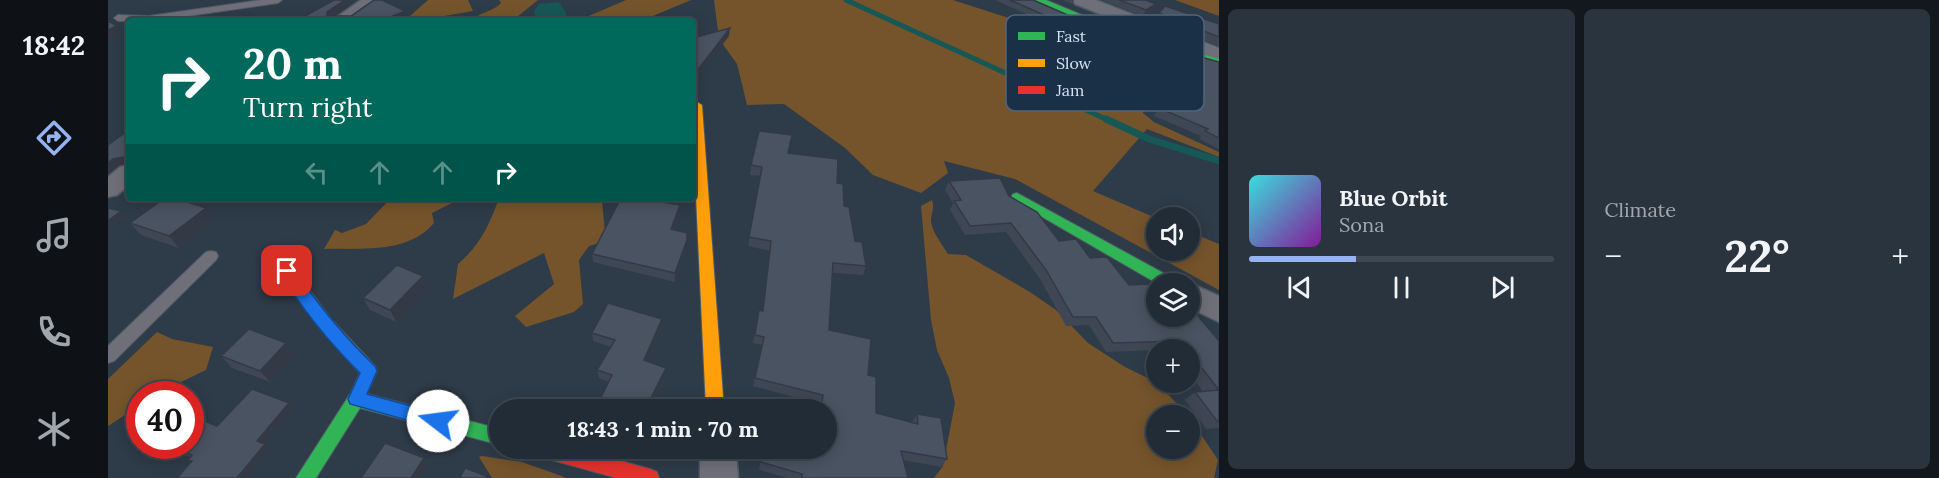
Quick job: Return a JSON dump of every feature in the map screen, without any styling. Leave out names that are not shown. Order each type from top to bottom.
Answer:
[{"type":"street","points":[[345,18],[374,0]]},
{"type":"street","points":[[1039,0],[1075,15]]},
{"type":"street","points":[[1081,0],[1119,15]]},
{"type":"street","points":[[1204,49],[1219,55]]},
{"type":"street","points":[[1204,58],[1219,62]]},
{"type":"street","points":[[696,105],[714,399]]},
{"type":"street","points":[[108,189],[126,175]]},
{"type":"street","points":[[1017,197],[1152,273]]},
{"type":"street","points":[[1200,300],[1219,310]]},
{"type":"street","points":[[305,478],[356,399],[489,434]]},
{"type":"street","points":[[581,459],[650,478]]},
{"type":"street","points":[[718,459],[719,478]]},
{"type":"lane","points":[[156,18],[278,0]]},
{"type":"lane","points":[[118,18],[126,18]]},
{"type":"lane","points":[[108,356],[211,256]]},
{"type":"lane","points":[[287,271],[310,306],[341,344],[369,371],[356,399]]},
{"type":"shaded area","points":[[428,0],[468,0],[473,11],[433,18],[410,16]]},
{"type":"shaded area","points":[[499,0],[538,0],[516,18],[475,18],[501,3]]},
{"type":"shaded area","points":[[626,0],[691,0],[648,18],[584,18]]},
{"type":"shaded area","points":[[714,0],[953,0],[1006,17],[1006,111],[1144,111],[1143,113],[1154,122],[1219,152],[1219,157],[1147,129],[1093,191],[1146,214],[1146,250],[1015,179],[944,161],[948,173],[921,193],[873,175],[845,148],[784,104],[747,105],[737,64],[719,39]]},
{"type":"shaded area","points":[[1175,0],[1219,0],[1219,16]]},
{"type":"shaded area","points":[[560,3],[567,15],[565,18],[535,18],[534,11],[539,4]]},
{"type":"shaded area","points":[[932,200],[932,225],[948,254],[966,255],[1030,292],[1056,310],[1088,343],[1125,367],[1146,377],[1146,393],[1167,393],[1178,405],[1146,405],[1146,459],[1200,459],[1200,433],[1218,460],[1214,478],[934,478],[943,466],[955,403],[949,378],[937,350],[931,320],[921,206]]},
{"type":"shaded area","points":[[388,201],[452,201],[432,213],[434,223],[423,233],[398,245],[368,249],[324,249],[335,230],[342,233],[366,224]]},
{"type":"shaded area","points":[[498,201],[601,201],[606,241],[589,246],[579,260],[583,304],[574,312],[526,327],[515,316],[554,284],[544,253],[453,299],[458,264],[472,250]]},
{"type":"shaded area","points":[[1200,236],[1219,244],[1219,290],[1200,280],[1200,273],[1188,273],[1166,261],[1200,261]]},
{"type":"shaded area","points":[[157,332],[172,339],[213,347],[206,370],[183,381],[126,381],[126,414],[108,426],[108,379]]},
{"type":"shaded area","points":[[479,457],[522,462],[567,478],[492,478]]},
{"type":"building","points":[[334,0],[345,0],[327,12],[327,16],[351,16],[374,0],[382,0],[405,11],[390,17],[394,18],[302,18]]},
{"type":"building","points":[[1010,0],[1033,0],[1068,15],[1044,15]]},
{"type":"building","points":[[1119,0],[1145,0],[1156,4],[1146,10]]},
{"type":"building","points":[[1165,6],[1192,15],[1164,15],[1159,13]]},
{"type":"building","points":[[1204,19],[1219,24],[1219,37],[1204,31]]},
{"type":"building","points":[[108,21],[117,26],[108,30]]},
{"type":"building","points":[[730,28],[696,72],[696,36]]},
{"type":"building","points":[[1204,58],[1219,62],[1219,138],[1205,131],[1208,129],[1166,111],[1204,111]]},
{"type":"building","points":[[759,131],[792,135],[788,153],[838,159],[837,183],[843,184],[844,206],[849,207],[855,241],[862,242],[866,266],[833,263],[829,330],[871,339],[868,375],[876,377],[876,413],[918,424],[917,414],[941,418],[947,459],[901,451],[908,478],[802,478],[802,474],[761,462],[762,459],[837,459],[837,399],[822,399],[823,395],[755,378],[764,337],[755,335],[759,310],[763,311],[771,241],[749,237],[762,167],[751,165]]},
{"type":"building","points":[[126,132],[126,155],[124,157],[113,159],[108,163],[108,145]]},
{"type":"building","points":[[1000,178],[1009,196],[1037,212],[1059,241],[1076,239],[1090,258],[1107,257],[1129,285],[1146,284],[1146,327],[1200,327],[1200,318],[1219,341],[1219,390],[1200,366],[1200,339],[1146,339],[1146,342],[1113,343],[1096,317],[1073,317],[1046,270],[1011,223],[970,226],[954,201],[961,200],[949,181]]},
{"type":"building","points":[[161,201],[184,201],[206,208],[169,236],[130,223]]},
{"type":"building","points":[[619,201],[663,201],[680,205],[671,229],[687,233],[687,240],[675,273],[592,254]]},
{"type":"building","points":[[108,208],[121,211],[108,221]]},
{"type":"building","points":[[397,265],[423,276],[390,310],[363,298]]},
{"type":"building","points":[[608,303],[662,319],[644,360],[666,368],[650,399],[600,399],[612,375],[597,370],[615,340],[592,333]]},
{"type":"building","points":[[249,329],[286,343],[260,371],[221,356]]},
{"type":"building","points":[[252,389],[289,403],[257,441],[265,444],[237,478],[177,478],[192,461],[189,459],[204,459],[204,421],[217,426]]},
{"type":"building","points":[[1219,390],[1219,421],[1196,393]]},
{"type":"building","points":[[385,443],[424,458],[411,478],[361,478]]},
{"type":"building","points":[[465,468],[489,477],[460,478]]},
{"type":"waterway","points":[[846,0],[1006,73]]},
{"type":"waterway","points":[[1088,111],[1110,121]]},
{"type":"waterway","points":[[1106,119],[1149,139],[1219,161]]},
{"type":"traffic: fast","points":[[1039,0],[1075,15]]},
{"type":"traffic: fast","points":[[1204,58],[1219,62]]},
{"type":"traffic: fast","points":[[1017,197],[1152,273]]},
{"type":"traffic: fast","points":[[305,478],[356,399],[489,434]]},
{"type":"traffic: slow","points":[[697,105],[714,399]]},
{"type":"traffic: jam","points":[[581,459],[650,478]]},
{"type":"route","points":[[287,271],[310,306],[341,344],[369,371],[356,399],[438,421]]}]
